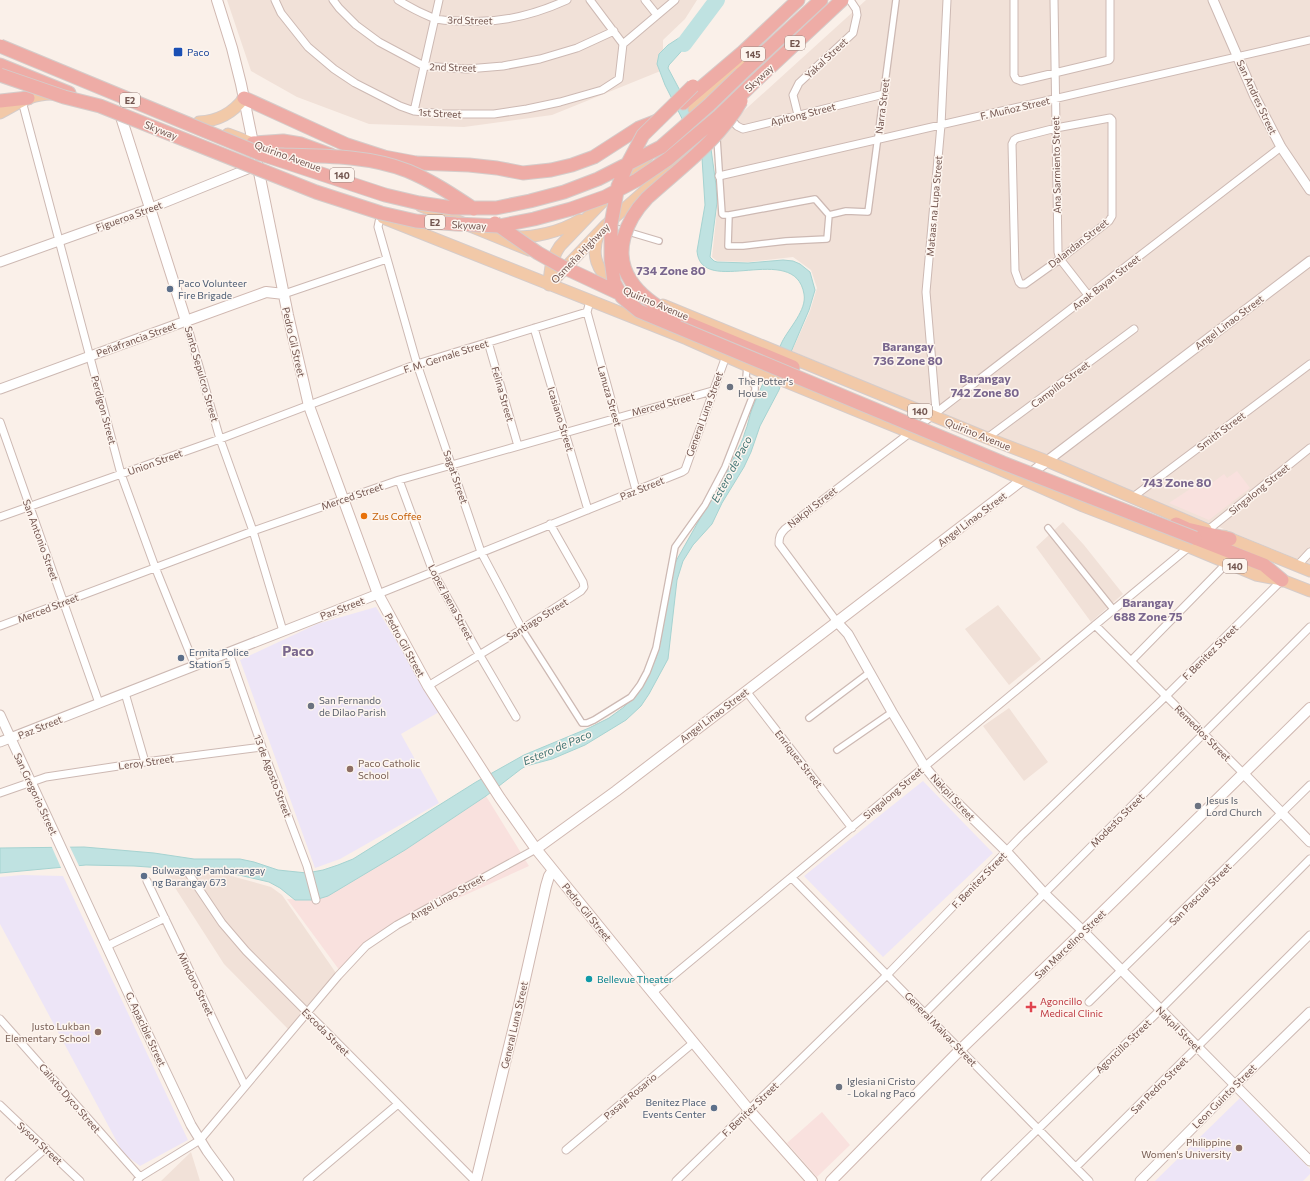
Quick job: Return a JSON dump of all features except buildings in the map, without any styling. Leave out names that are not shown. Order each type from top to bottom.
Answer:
[{"type":"highway","points":[[788,0],[693,86],[642,135],[618,186],[611,224],[611,259],[614,282],[622,297],[639,312],[1192,542],[1264,564],[1282,580]]},
{"type":"highway","points":[[244,98],[347,145],[384,157],[416,163],[469,165],[523,173],[551,170],[572,165],[594,157],[639,128],[657,122],[676,109],[743,52],[798,0]]},
{"type":"highway","name":"Skyway","points":[[0,46],[260,160],[419,203],[453,208],[496,208],[530,202],[564,192],[598,179],[662,147],[709,106],[741,74],[821,0]]},
{"type":"highway","name":"Skyway","points":[[0,65],[316,192],[381,213],[416,221],[499,226],[534,220],[571,209],[605,197],[637,180],[668,159],[719,116],[842,0]]},
{"type":"highway","points":[[0,74],[64,97],[100,106]]},
{"type":"highway","points":[[675,318],[640,292],[631,281],[622,260],[621,248],[624,234],[631,219],[647,198],[712,140],[735,112],[749,87]]},
{"type":"highway","points":[[0,101],[25,100]]},
{"type":"highway","points":[[253,143],[283,141],[301,144],[347,161],[367,166],[387,167],[416,163]]},
{"type":"highway","points":[[260,160],[318,156],[346,158],[373,162],[407,171],[440,186],[555,263],[646,306],[1132,502],[1187,529],[1230,539]]},
{"type":"main road","name":"Pedro Gil Street","points":[[217,0],[232,48],[253,143],[260,160],[284,294],[309,406],[342,500],[378,594],[428,686],[500,798],[536,849],[749,1110],[812,1181]]},
{"type":"main road","name":"145","points":[[694,109],[812,0]]},
{"type":"main road","name":"145","points":[[712,137],[728,115],[849,0]]},
{"type":"main road","name":"Quirino Avenue","points":[[0,40],[199,122],[371,186],[794,359],[934,413],[987,438],[1047,461],[1132,502],[1208,530],[1310,571]]},
{"type":"main road","points":[[0,52],[63,76],[93,79]]},
{"type":"main road","name":"Quirino Avenue","points":[[0,74],[121,118],[260,160],[380,217],[726,356],[1083,506],[1192,542],[1227,563],[1256,575],[1282,580],[1310,591]]},
{"type":"main road","name":"Quirino Avenue","points":[[0,113],[25,100],[42,94],[54,94]]},
{"type":"main road","points":[[199,122],[209,122],[222,117],[234,109],[244,98]]},
{"type":"main road","name":"Santo Sepulcro Street","points":[[121,118],[186,321]]},
{"type":"main road","name":"Osmeña Highway","points":[[549,285],[552,260],[560,246],[674,130]]},
{"type":"main road","name":"Osmeña Highway","points":[[549,285],[606,225],[692,148]]},
{"type":"main road","points":[[607,197],[621,212]]},
{"type":"main road","points":[[483,232],[505,236],[532,236],[562,229],[590,215]]},
{"type":"main road","points":[[598,234],[594,250],[596,262],[604,276],[613,284]]},
{"type":"main road","name":"Peñafrancia Street","points":[[186,321],[266,292],[284,294]]},
{"type":"main road","name":"Angel Linao Street","points":[[536,849],[616,790],[1047,461]]},
{"type":"main road","name":"San Marcelino Street","points":[[831,1181],[961,1049],[1310,708]]},
{"type":"main road","name":"General Luna Street","points":[[476,1181],[518,1010],[546,886],[549,876],[553,870]]},
{"type":"street","name":"1st Street","points":[[275,0],[281,13],[308,47],[334,69],[355,83],[400,106],[414,111],[444,114],[494,114],[560,102],[602,90],[619,79],[623,44]]},
{"type":"street","name":"2nd Street","points":[[333,0],[356,25],[380,42],[424,66],[467,70],[533,61],[577,48],[614,31]]},
{"type":"street","name":"3rd Street","points":[[398,0],[411,8],[434,18],[449,21],[475,22],[501,20],[530,14],[567,0]]},
{"type":"street","points":[[414,111],[439,0]]},
{"type":"street","points":[[590,0],[623,44],[675,0]]},
{"type":"street","points":[[645,0],[657,15]]},
{"type":"street","name":"Yakal Street","points":[[798,115],[793,95],[799,84],[853,33],[857,15],[856,9],[849,0]]},
{"type":"street","name":"Narra Street","points":[[829,215],[846,211],[868,212],[896,0]]},
{"type":"street","name":"Mataas na Lupa Street","points":[[934,413],[926,292],[941,125],[947,0]]},
{"type":"street","points":[[1014,0],[1014,75],[1016,79],[1021,81],[1106,62],[1110,59],[1110,0]]},
{"type":"street","name":"Ana Sarmiento Street","points":[[1054,0],[1058,252],[1060,259]]},
{"type":"street","name":"San Andres Street","points":[[1213,0],[1256,98],[1281,147],[1310,190]]},
{"type":"street","name":"F. Muñoz Street","points":[[719,176],[1310,40]]},
{"type":"street","name":"Apitong Street","points":[[728,115],[736,126],[743,129],[884,94]]},
{"type":"street","name":"Perdigon Street","points":[[25,100],[59,241],[121,474],[155,567],[195,666]]},
{"type":"street","name":"Dalandan Street","points":[[1110,118],[1112,120],[1112,216],[1109,221],[1060,259],[1024,284],[1021,284],[1015,271],[1012,144],[1017,138],[1056,128],[1110,118]]},
{"type":"street","points":[[712,137],[719,176],[723,216],[815,199],[829,215],[827,239],[728,246],[729,215]]},
{"type":"street","name":"Anak Bayan Street","points":[[934,413],[1281,147]]},
{"type":"street","name":"Figueroa Street","points":[[0,262],[151,208],[260,160]]},
{"type":"street","name":"Sagat Street","points":[[380,217],[378,227],[417,364],[481,552],[522,629],[578,720],[582,723],[587,723],[594,720],[631,697],[648,672],[656,648],[675,547],[708,498],[725,467],[755,390],[755,386],[746,378],[752,368]]},
{"type":"street","points":[[606,225],[659,241]]},
{"type":"street","name":"Peñafrancia Street","points":[[284,294],[387,259]]},
{"type":"street","points":[[1060,259],[1088,295]]},
{"type":"street","name":"Angel Linao Street","points":[[1047,461],[1310,261]]},
{"type":"street","points":[[587,312],[590,301]]},
{"type":"street","name":"F. M. Gernale Street","points":[[309,406],[417,364],[587,312]]},
{"type":"street","name":"Lanuza Street","points":[[587,312],[636,490]]},
{"type":"street","name":"Peñafrancia Street","points":[[0,389],[186,321]]},
{"type":"street","name":"Santo Sepulcro Street","points":[[186,321],[220,439],[253,531],[283,631]]},
{"type":"street","name":"Icasiano Street","points":[[534,328],[588,510]]},
{"type":"street","name":"Campillo Street","points":[[987,438],[1134,329]]},
{"type":"street","name":"Felina Street","points":[[488,342],[518,446]]},
{"type":"street","name":"General Luna Street","points":[[682,472],[685,470],[712,391],[726,356]]},
{"type":"street","name":"Smith Street","points":[[1132,502],[1310,364]]},
{"type":"street","name":"Merced Street","points":[[0,626],[253,531],[399,480],[616,417],[712,391]]},
{"type":"street","name":"Union Street","points":[[0,517],[309,406]]},
{"type":"street","name":"Nakpil Street","points":[[934,413],[785,529],[779,539],[780,544],[837,622],[848,634],[925,767],[943,789],[1006,851],[1044,893],[1310,1161]]},
{"type":"street","name":"San Antonio Street","points":[[0,422],[99,703]]},
{"type":"street","name":"Singalong Street","points":[[1208,530],[1310,448]]},
{"type":"street","name":"Paz Street","points":[[0,742],[229,653],[682,472]]},
{"type":"street","name":"Lopez Jaena Street","points":[[399,480],[433,572],[516,717]]},
{"type":"street","name":"Santiago Street","points":[[428,686],[581,591],[584,587],[583,582],[550,524]]},
{"type":"street","points":[[1048,528],[1113,609]]},
{"type":"street","name":"Singalong Street","points":[[652,993],[852,828],[1192,542]]},
{"type":"street","points":[[1297,566],[1310,552]]},
{"type":"street","points":[[1131,661],[1227,563]]},
{"type":"street","name":"F. Benitez Street","points":[[676,1181],[887,975],[1006,851],[1166,696],[1282,580]]},
{"type":"street","name":"Remedios Street","points":[[1094,625],[1282,812],[1310,842]]},
{"type":"street","name":"Modesto Street","points":[[925,1013],[1310,627]]},
{"type":"street","name":"13 de Agosto Street","points":[[229,653],[262,747],[307,866],[316,900]]},
{"type":"street","points":[[809,718],[870,672]]},
{"type":"street","name":"Enriquez Street","points":[[746,691],[852,828]]},
{"type":"street","points":[[125,693],[145,762]]},
{"type":"street","points":[[837,750],[892,712]]},
{"type":"street","name":"San Gregorio Street","points":[[0,715],[72,872]]},
{"type":"street","name":"Leroy Street","points":[[0,794],[46,777],[145,762],[262,747]]},
{"type":"street","name":"San Pascual Street","points":[[1089,1002],[1310,785]]},
{"type":"street","name":"Angel Linao Street","points":[[138,1179],[200,1140],[308,1014],[338,976],[366,946],[398,924],[536,849]]},
{"type":"street","name":"Agoncillo Street","points":[[985,1181],[1160,1010],[1310,859]]},
{"type":"street","name":"G. Apacible Street","points":[[72,872],[191,1125],[229,1181]]},
{"type":"street","name":"Escoda Street","points":[[189,874],[222,922],[246,951],[476,1181]]},
{"type":"street","name":"General Malvar Street","points":[[792,878],[1089,1181]]},
{"type":"street","name":"Mindoro Street","points":[[147,881],[246,1086]]},
{"type":"street","points":[[107,946],[165,918]]},
{"type":"street","name":"San Pedro Street","points":[[1076,1167],[1310,935]]},
{"type":"street","name":"Leon Guinto Street","points":[[1140,1181],[1310,1012]]},
{"type":"street","name":"Calixto Dyco Street","points":[[0,1019],[138,1179]]},
{"type":"street","name":"Pasaje Rosario","points":[[566,1150],[694,1043]]},
{"type":"street","points":[[307,1181],[398,1104]]},
{"type":"street","name":"Syson Street","points":[[0,1105],[3,1113],[46,1148],[80,1181]]},
{"type":"street","points":[[9,1181],[46,1148]]},
{"type":"shaded area","points":[[227,0],[697,0],[685,19],[663,40],[663,70],[552,115],[464,127],[369,124],[297,97],[251,71]]},
{"type":"shaded area","points":[[866,0],[1310,0],[1310,564],[1012,443],[792,351],[810,311],[817,288],[811,270],[793,257],[749,262],[717,261],[712,257],[718,201],[714,138]]},
{"type":"shaded area","points":[[1237,471],[1250,488],[1209,520],[1169,503],[1196,485],[1204,489],[1224,474],[1227,478]]},
{"type":"shaded area","points":[[1063,522],[1084,545],[1123,594],[1091,622],[1036,547]]},
{"type":"shaded area","points":[[998,605],[1041,659],[1009,685],[965,629]]},
{"type":"shaded area","name":"Paco Catholic School","points":[[376,607],[439,712],[401,734],[439,803],[340,859],[315,868],[240,660],[317,624]]},
{"type":"shaded area","points":[[1009,708],[1048,762],[1024,781],[983,726]]},
{"type":"shaded area","points":[[923,781],[993,853],[883,957],[804,876]]},
{"type":"shaded area","points":[[486,796],[529,866],[452,901],[369,944],[340,971],[287,899],[315,900],[405,850]]},
{"type":"shaded area","points":[[163,869],[228,875],[271,887],[282,895],[336,973],[288,1029],[224,964]]},
{"type":"shaded area","name":"Justo Lukban Elementary School","points":[[22,875],[63,876],[188,1140],[140,1166],[123,1153],[0,924],[0,877]]},
{"type":"shaded area","name":"Philippine Women's University","points":[[1240,1098],[1310,1169],[1310,1174],[1303,1181],[1155,1181]]},
{"type":"shaded area","points":[[822,1112],[850,1145],[817,1177],[787,1143]]},
{"type":"shaded area","points":[[191,1152],[200,1181],[161,1181]]},
{"type":"water","points":[[696,27],[688,44],[668,68],[711,149],[717,202],[710,257],[717,262],[748,263],[783,260],[793,261],[800,264],[810,272],[815,290],[809,310],[791,352],[779,390],[760,426],[744,467],[722,503],[712,524],[693,545],[683,561],[677,580],[668,659],[641,706],[626,720],[585,745],[552,759],[526,766],[486,796],[405,850],[328,896],[315,900],[295,900],[280,888],[269,882],[239,875],[217,872],[134,866],[86,865],[0,873],[0,848],[84,847],[154,853],[194,859],[240,859],[278,870],[307,873],[323,870],[353,859],[476,782],[524,755],[609,718],[624,707],[636,693],[656,658],[671,575],[676,561],[731,464],[743,438],[759,392],[782,342],[800,313],[804,300],[804,294],[797,279],[784,271],[767,269],[730,271],[714,270],[702,264],[697,251],[705,205],[702,158],[665,85],[657,64],[659,54],[668,45]]},
{"type":"pier","points":[[51,845],[69,845],[80,868],[62,870]]},
{"type":"waterway","name":"Estero de Paco","points":[[684,44],[717,0]]},
{"type":"tunnel","points":[[692,149],[707,135]]},
{"type":"place","name":"Paco","points":[[178,52]]},
{"type":"place","name":"Paco Volunteer Fire Brigade","points":[[170,289]]},
{"type":"place","name":"The Potter's House","points":[[730,387]]},
{"type":"place","name":"Zus Coffee","points":[[364,516]]},
{"type":"place","name":"Ermita Police Station 5","points":[[181,658]]},
{"type":"place","name":"San Fernando de Dilao Parish","points":[[311,706]]},
{"type":"place","name":"Paco Catholic School","points":[[350,769]]},
{"type":"place","name":"Jesus Is Lord Church","points":[[1198,806]]},
{"type":"place","name":"Bulwagang Pambarangay ng Barangay 673","points":[[144,876]]},
{"type":"place","name":"Bellevue Theater","points":[[589,979]]},
{"type":"place","name":"Agoncillo Medical Clinic","points":[[1031,1007]]},
{"type":"place","name":"Justo Lukban Elementary School","points":[[98,1032]]},
{"type":"place","name":"Iglesia ni Cristo - Lokal ng Paco","points":[[839,1087]]},
{"type":"place","name":"Benitez Place Events Center","points":[[714,1108]]},
{"type":"place","name":"Philippine Women's University","points":[[1239,1148]]},
{"type":"district","name":"734 Zone 80","points":[[671,270]]},
{"type":"district","name":"Barangay 736 Zone 80","points":[[908,353]]},
{"type":"district","name":"Barangay 742 Zone 80","points":[[985,385]]},
{"type":"district","name":"743 Zone 80","points":[[1177,482]]},
{"type":"district","name":"Barangay 688 Zone 75","points":[[1148,609]]},
{"type":"district","name":"Paco","points":[[298,650]]}]
